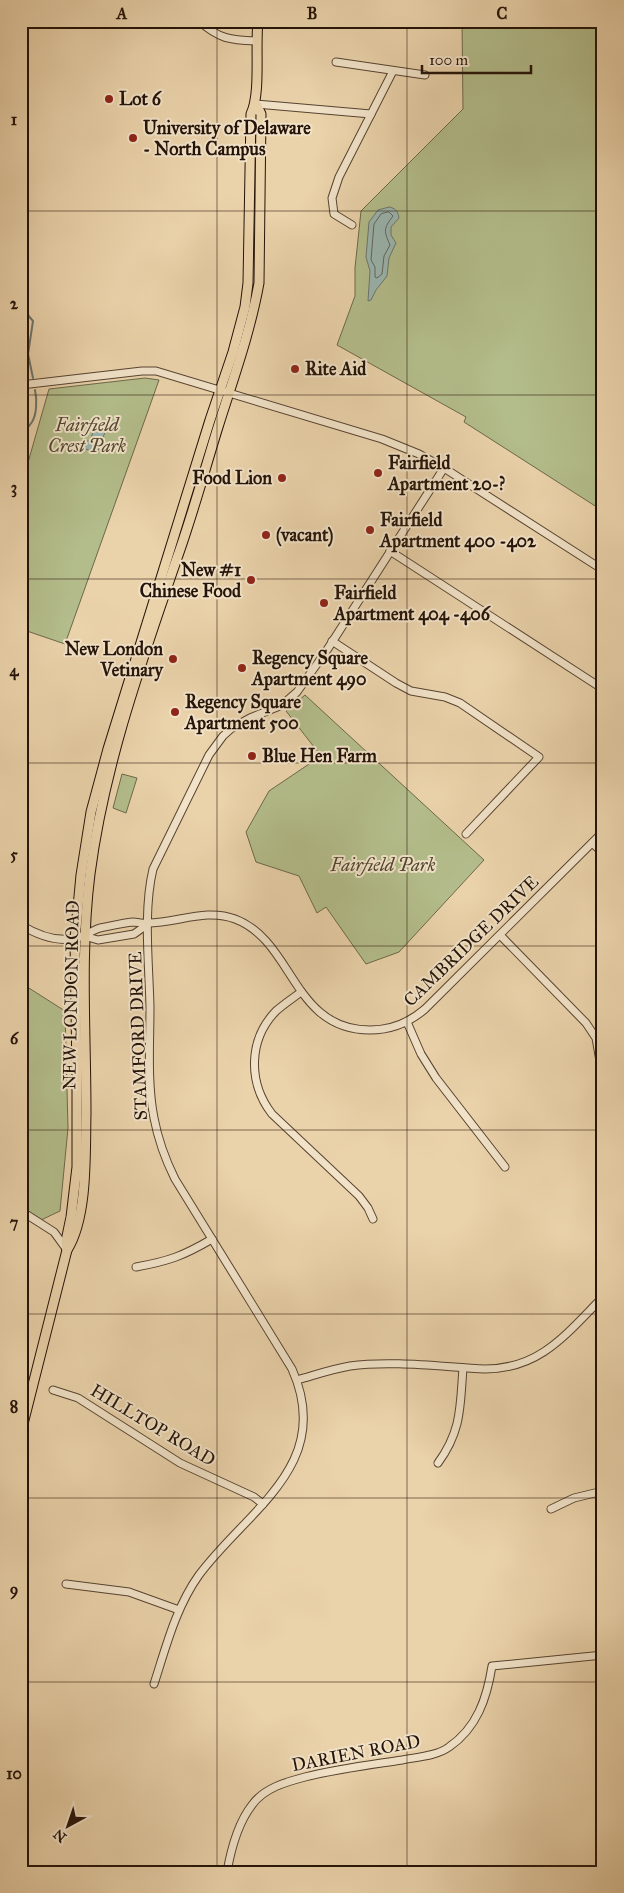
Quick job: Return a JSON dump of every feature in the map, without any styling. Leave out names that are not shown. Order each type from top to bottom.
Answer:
[{"type":"main road","name":"NEW LONDON ROAD","points":[[68,1250],[66,1241],[77,1167],[78,1078],[74,938],[81,874],[95,796],[110,740],[233,352],[245,307],[247,291],[251,114],[256,104],[256,41],[258,21]]},
{"type":"main road","name":"NEW LONDON ROAD","points":[[21,1432],[68,1250],[75,1238],[85,1165],[84,936],[93,855],[102,802],[116,746],[139,670],[183,542],[243,353],[259,283],[262,114],[256,104]]},
{"type":"street","points":[[199,21],[224,38],[256,41]]},
{"type":"street","points":[[336,62],[425,75]]},
{"type":"street","points":[[352,225],[334,214],[332,198],[339,177],[393,71]]},
{"type":"street","points":[[256,104],[371,114]]},
{"type":"street","points":[[21,384],[148,370],[171,375],[396,444],[444,468],[603,570]]},
{"type":"street","name":"STAMFORD DRIVE","points":[[154,1684],[179,1610],[199,1575],[283,1480],[298,1451],[303,1418],[301,1392],[297,1380],[277,1343],[168,1165],[162,1149],[154,1116],[151,1091],[149,924],[150,889],[153,869],[209,755],[223,736],[232,728],[250,718],[282,705],[297,692],[444,468]]},
{"type":"street","points":[[390,551],[603,689]]},
{"type":"street","points":[[332,641],[411,692],[436,695],[460,703],[539,757],[466,834]]},
{"type":"street","name":"CAMBRIDGE DRIVE","points":[[21,925],[41,936],[58,939],[84,936],[97,929],[132,922],[149,924],[208,915],[235,919],[258,933],[301,992],[318,1011],[345,1026],[376,1030],[407,1022],[434,1001],[603,832]]},
{"type":"street","points":[[592,843],[603,853]]},
{"type":"street","name":"CAMBRIDGE DRIVE","points":[[84,936],[98,940],[134,934],[149,924]]},
{"type":"street","points":[[500,935],[586,1022],[596,1038],[603,1079]]},
{"type":"street","points":[[301,992],[277,1011],[261,1034],[254,1062],[258,1089],[272,1114],[360,1196],[368,1208],[372,1219]]},
{"type":"street","points":[[407,1022],[421,1054],[436,1078],[505,1167]]},
{"type":"street","points":[[21,1211],[54,1232],[68,1250]]},
{"type":"street","points":[[136,1267],[168,1261],[186,1254],[212,1239]]},
{"type":"street","points":[[297,1380],[336,1369],[363,1365],[497,1369],[517,1365],[536,1358],[558,1342],[603,1297]]},
{"type":"street","points":[[438,1463],[448,1448],[458,1424],[463,1368]]},
{"type":"street","points":[[21,1384],[33,1387]]},
{"type":"street","name":"HILLTOP ROAD","points":[[53,1390],[78,1398],[180,1462],[254,1497],[263,1504]]},
{"type":"street","points":[[551,1509],[574,1498],[603,1491]]},
{"type":"street","points":[[66,1584],[129,1592],[179,1610]]},
{"type":"street","name":"DARIEN ROAD","points":[[226,1872],[230,1851],[252,1804],[270,1789],[288,1781],[313,1775],[428,1756],[448,1748],[474,1722],[482,1709],[492,1666],[603,1655]]},
{"type":"green space","points":[[462,21],[603,21],[603,511],[464,422],[466,417],[337,345],[355,296],[355,268],[361,211],[463,109]]},
{"type":"green space","name":"Fairfield Crest Park","points":[[145,378],[159,380],[65,644],[21,629],[21,487],[49,389]]},
{"type":"green space","name":"Fairfield Park","points":[[305,695],[484,860],[399,952],[366,964],[326,907],[317,913],[299,876],[256,862],[246,832],[269,791],[321,756],[286,711]]},
{"type":"green space","points":[[122,774],[137,778],[126,813],[113,808]]},
{"type":"green space","points":[[21,983],[65,1011],[68,1128],[60,1211],[41,1220],[21,1207]]},
{"type":"water","points":[[389,207],[396,210],[399,216],[391,227],[391,235],[396,243],[389,258],[387,276],[371,300],[368,301],[370,271],[366,257],[369,222],[378,210]]},
{"type":"water","points":[[96,423],[107,427],[97,453],[80,447],[81,441],[90,441]]},
{"type":"waterway","points":[[21,307],[33,321],[28,354],[33,378]]},
{"type":"waterway","points":[[21,439],[35,415],[35,390]]},
{"type":"place","name":"Lot 6","points":[[109,99]]},
{"type":"place","name":"University of Delaware - North Campus","points":[[133,138]]},
{"type":"place","name":"Rite Aid","points":[[295,369]]},
{"type":"place","name":"Fairfield Apartment 20-?","points":[[378,473]]},
{"type":"place","name":"Food Lion","points":[[282,478]]},
{"type":"place","name":"Fairfield Apartment 400 -402","points":[[370,530]]},
{"type":"place","name":"(vacant)","points":[[266,535]]},
{"type":"place","name":"New #1 Chinese Food","points":[[251,580]]},
{"type":"place","name":"Fairfield Apartment 404 -406","points":[[324,603]]},
{"type":"place","name":"New London Vetinary","points":[[173,659]]},
{"type":"place","name":"Regency Square Apartment 490","points":[[242,668]]},
{"type":"place","name":"Regency Square Apartment 500","points":[[175,712]]},
{"type":"place","name":"Blue Hen Farm","points":[[252,756]]}]
